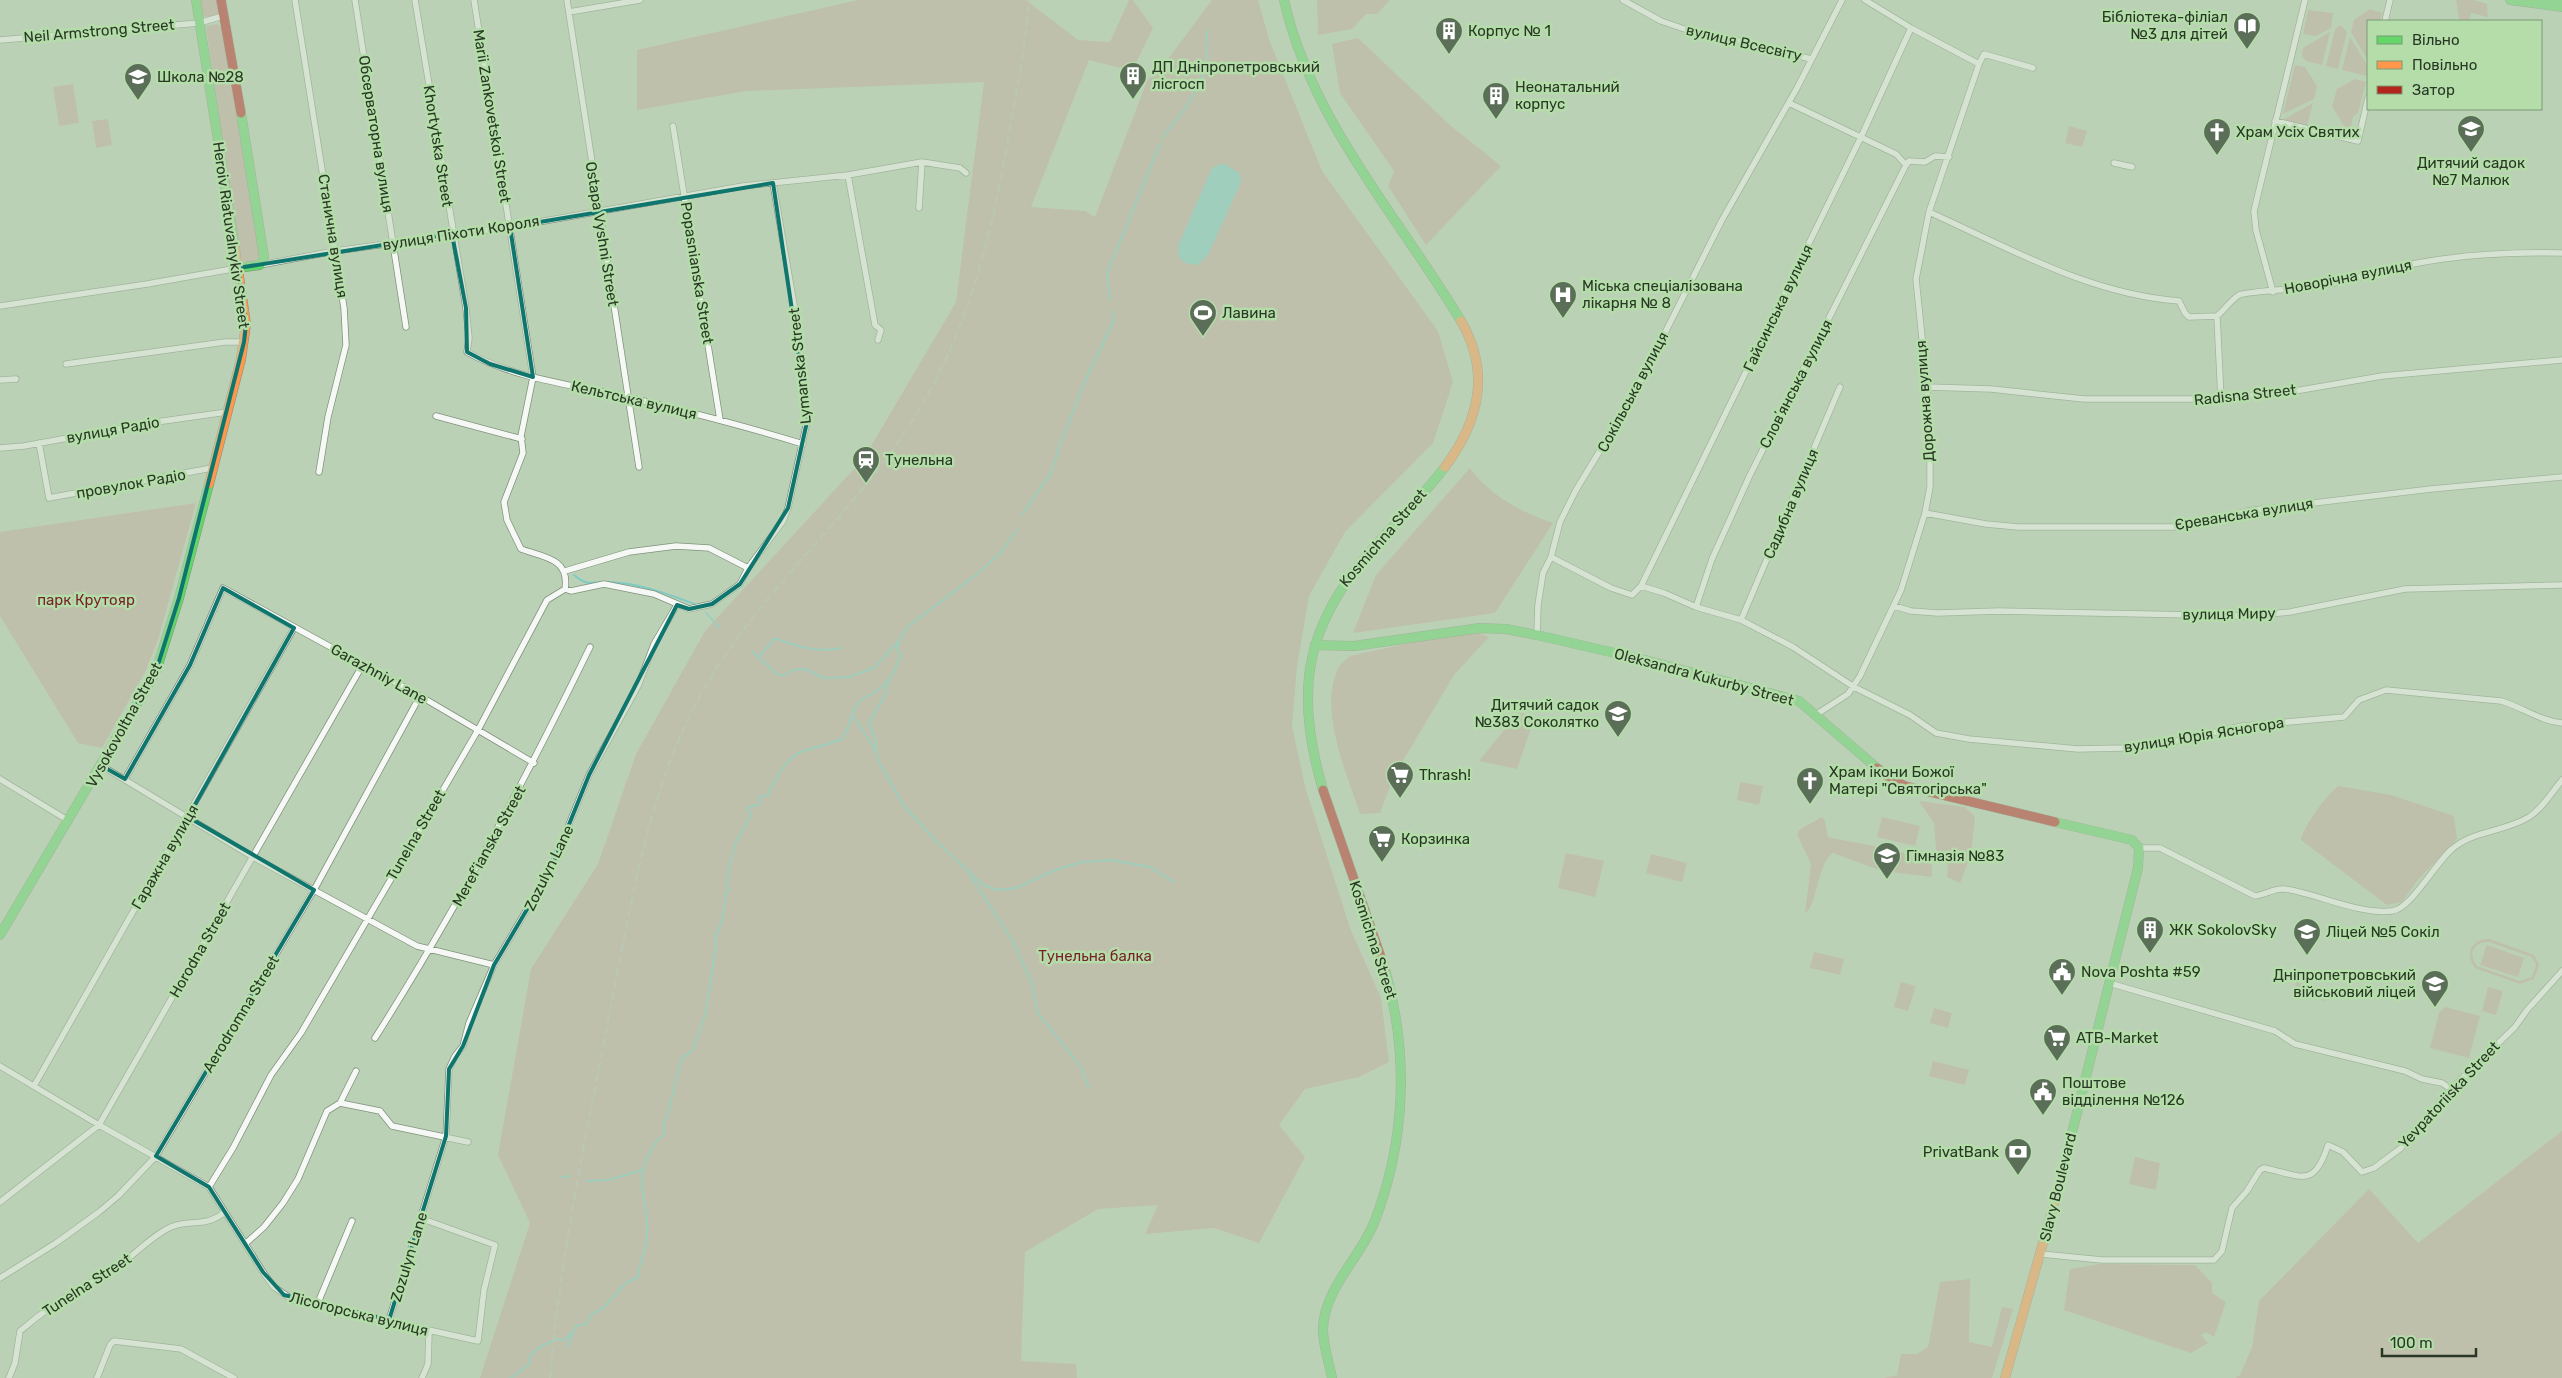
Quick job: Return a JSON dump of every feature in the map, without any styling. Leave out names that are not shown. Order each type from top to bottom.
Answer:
[{"type":"main road","name":"Heroiv Riatuvalnykiv Street","points":[[196,0],[246,324],[244,342],[212,468]]},
{"type":"main road","name":"Heroiv Riatuvalnykiv Street","points":[[221,0],[264,249],[264,257],[260,265]]},
{"type":"main road","name":"Kosmichna Street","points":[[1284,0],[1298,55],[1316,95],[1345,144],[1466,330],[1478,358],[1480,377],[1477,409],[1462,445],[1440,473],[1341,585],[1331,603],[1315,645],[1308,680],[1306,711],[1311,755],[1388,979],[1397,1022],[1401,1059],[1402,1097],[1398,1128],[1383,1193],[1372,1226],[1333,1296],[1324,1321],[1332,1378]]},
{"type":"main road","points":[[2510,0],[2562,7]]},
{"type":"main road","points":[[2544,0],[2562,1]]},
{"type":"main road","name":"вулиця Піхоти Короля","points":[[238,268],[260,265]]},
{"type":"main road","name":"Vysokovoltna Street","points":[[0,936],[151,681],[165,647],[212,468]]},
{"type":"main road","name":"Oleksandra Kukurby Street","points":[[1315,645],[1333,647],[1354,646],[1480,628],[1506,629],[1537,634],[1787,696],[1799,701],[1817,714],[1898,783],[2123,836],[2132,840],[2140,848]]},
{"type":"main road","name":"Slavy Boulevard","points":[[2004,1378],[2041,1254],[2138,868],[2140,848]]},
{"type":"street","name":"Станична вулиця","points":[[295,0],[344,308],[346,345],[328,417],[319,472]]},
{"type":"street","name":"Обсерваторна вулиця","points":[[355,0],[406,326]]},
{"type":"street","name":"Khortytska Street","points":[[415,0],[452,234],[466,308],[469,338],[467,352]]},
{"type":"street","name":"Marii Zankovetskoi Street","points":[[474,0],[533,377],[522,439],[523,453],[506,494],[507,520],[521,549],[547,557],[564,571]]},
{"type":"street","name":"Ostapa Vyshni Street","points":[[567,0],[598,211],[639,467]]},
{"type":"street","points":[[569,12],[640,0]]},
{"type":"street","name":"вулиця Всесвіту","points":[[1623,0],[1661,21],[1696,33],[1736,40],[1811,59]]},
{"type":"street","name":"Сокільська вулиця","points":[[1537,634],[1539,592],[1543,573],[1551,557],[1560,522],[1576,490],[1632,398],[1722,220],[1789,103],[1842,0]]},
{"type":"street","points":[[1865,0],[1911,28],[1979,64],[1984,54],[2033,68]]},
{"type":"street","points":[[2273,292],[2256,230],[2254,212],[2305,0]]},
{"type":"street","points":[[2386,20],[2390,0]]},
{"type":"street","name":"Neil Armstrong Street","points":[[0,40],[199,23],[223,16]]},
{"type":"street","name":"Гайсинська вулиця","points":[[1641,586],[1861,137],[1911,28]]},
{"type":"street","name":"Дорожна вулиця","points":[[1817,714],[1848,694],[1854,687],[1894,606],[1925,513],[1930,487],[1927,387],[1916,279],[1930,212],[1979,64]]},
{"type":"street","points":[[2275,121],[2358,141],[2367,102]]},
{"type":"street","points":[[1789,103],[1896,154],[1906,165],[1909,161],[1925,162],[1935,156],[1949,157]]},
{"type":"street","name":"Popasnianska Street","points":[[673,126],[720,420]]},
{"type":"street","name":"вулиця Піхоти Короля","points":[[260,265],[335,251],[510,227],[684,197],[773,183],[848,175],[922,162],[960,168],[966,173]]},
{"type":"street","points":[[919,208],[922,162]]},
{"type":"street","points":[[2114,163],[2132,167]]},
{"type":"street","name":"Словʼянська вулиця","points":[[1696,607],[1712,559],[1750,475],[1906,165]]},
{"type":"street","points":[[848,175],[875,325],[881,330],[878,340]]},
{"type":"street","name":"Lymanska Street","points":[[677,605],[689,609],[712,604],[740,584],[748,568],[783,521],[788,508],[803,444],[808,417],[805,381],[773,183]]},
{"type":"street","points":[[1930,212],[2087,282],[2145,298],[2179,301],[2185,313],[2190,317],[2217,316],[2222,399]]},
{"type":"street","name":"Новорічна вулиця","points":[[2217,316],[2240,295],[2326,285],[2417,263],[2454,257],[2517,252],[2562,253]]},
{"type":"street","name":"вулиця Піхоти Короля","points":[[0,306],[238,268]]},
{"type":"street","points":[[66,364],[225,342],[244,342]]},
{"type":"street","name":"Кельтська вулиця","points":[[467,352],[490,364],[533,377],[628,397],[720,420],[803,444]]},
{"type":"street","name":"Radisna Street","points":[[1927,387],[1991,389],[2084,399],[2222,399],[2301,390],[2382,376],[2562,360]]},
{"type":"street","points":[[0,380],[16,379]]},
{"type":"street","name":"Садибна вулиця","points":[[1741,620],[1840,387]]},
{"type":"street","name":"вулиця Радіо","points":[[0,448],[227,412]]},
{"type":"street","points":[[436,416],[522,439]]},
{"type":"street","name":"провулок Радіо","points":[[39,443],[49,498],[212,468]]},
{"type":"street","name":"Єреванська вулиця","points":[[1925,513],[1986,524],[2018,526],[2176,527],[2213,521],[2247,511],[2431,489],[2562,477]]},
{"type":"street","points":[[677,605],[654,594],[604,584],[571,591],[565,589],[564,571],[629,552],[676,546],[709,548],[748,568]]},
{"type":"street","points":[[1551,557],[1611,588],[1632,595],[1641,586]]},
{"type":"street","name":"вулиця Миру","points":[[1894,606],[1911,611],[1938,613],[1999,611],[2245,616],[2290,612],[2405,589],[2562,584]]},
{"type":"street","name":"вулиця Юрія Ясногора","points":[[1641,586],[1664,593],[1696,607],[1741,620],[1793,647],[1854,687],[1910,715],[1936,733],[1969,739],[2078,749],[2159,744],[2242,726],[2344,717],[2359,700],[2386,690],[2501,702],[2516,705],[2549,721],[2562,723]]},
{"type":"street","name":"Garazhniy Lane","points":[[223,588],[362,666],[420,696],[534,763]]},
{"type":"street","name":"Vysokovoltna Street","points":[[125,779],[190,665],[223,588]]},
{"type":"street","name":"Tunelna Street","points":[[209,1187],[233,1148],[271,1075],[301,1033],[478,730],[543,605],[565,589]]},
{"type":"street","name":"Zozulyn Lane","points":[[389,1320],[446,1136],[448,1068],[454,1056],[463,1046],[469,1023],[494,965],[551,869],[598,756],[616,728],[638,686],[654,644],[677,605]]},
{"type":"street","name":"Гаражна вулиця","points":[[34,1086],[294,628]]},
{"type":"street","name":"Meref’ianska Street","points":[[375,1038],[431,950],[534,763],[590,647]]},
{"type":"street","name":"Horodna Street","points":[[0,1202],[99,1125],[362,666]]},
{"type":"street","name":"Aerodromna Street","points":[[0,1278],[56,1243],[99,1212],[118,1196],[156,1156],[314,890],[420,696]]},
{"type":"street","points":[[102,766],[253,857],[367,918],[431,950],[494,965]]},
{"type":"street","points":[[0,778],[69,821]]},
{"type":"street","name":"Oleksandra Kukurby Street","points":[[2140,848],[2160,848],[2255,896],[2264,895],[2278,889],[2285,889],[2326,901],[2391,911],[2400,908],[2434,868],[2463,840],[2528,818],[2539,809],[2562,780]]},
{"type":"street","name":"Yevpatoriiska Street","points":[[2041,1254],[2102,1260],[2214,1260],[2222,1251],[2232,1208],[2247,1191],[2260,1170],[2264,1168],[2304,1177],[2310,1175],[2318,1170],[2328,1144],[2342,1152],[2362,1172],[2367,1172],[2401,1148],[2450,1089],[2515,1027],[2527,1010],[2562,971]]},
{"type":"street","points":[[2109,983],[2275,1030],[2296,1044],[2405,1071],[2422,1079],[2442,1083],[2450,1089]]},
{"type":"street","name":"Лісогорська вулиця","points":[[0,1066],[209,1187],[263,1272],[284,1295],[293,1300],[389,1320],[429,1332],[478,1342],[484,1290],[495,1245],[420,1218]]},
{"type":"street","points":[[245,1244],[264,1227],[283,1203],[298,1179],[327,1111],[340,1103],[356,1071]]},
{"type":"street","points":[[340,1103],[380,1111],[392,1126],[468,1142]]},
{"type":"street","name":"Tunelna Street","points":[[10,1378],[16,1363],[20,1331],[35,1319],[61,1299],[106,1275],[138,1253],[160,1232],[182,1223],[206,1223],[225,1212]]},
{"type":"street","points":[[317,1305],[352,1221]]},
{"type":"street","points":[[422,1378],[428,1364],[429,1332]]},
{"type":"street","points":[[96,1378],[110,1345],[114,1341],[119,1340],[146,1346],[181,1349],[234,1378]]},
{"type":"highlighted area","points":[[773,183],[808,417],[788,508],[740,584],[712,604],[689,609],[677,605],[589,775],[551,869],[494,965],[463,1046],[449,1069],[446,1136],[389,1320],[284,1295],[263,1272],[209,1187],[156,1156],[314,890],[188,817],[294,628],[223,588],[190,665],[125,779],[102,766],[156,671],[179,598],[244,342],[246,324],[238,268],[452,234],[466,308],[467,352],[490,364],[533,377],[510,227]]},
{"type":"green space","points":[[199,0],[218,0],[218,15],[206,17],[203,14]]},
{"type":"green space","name":"Тунельна балка","points":[[858,0],[1026,0],[1078,40],[1110,42],[1129,0],[1133,0],[1153,28],[1132,71],[1089,60],[1031,207],[1085,211],[1095,217],[1147,81],[1165,63],[1212,0],[1258,0],[1269,39],[1322,171],[1438,331],[1453,382],[1433,443],[1345,532],[1309,596],[1297,667],[1292,726],[1306,790],[1350,928],[1381,998],[1389,1062],[1359,1077],[1305,1089],[1279,1125],[1305,1157],[1259,1243],[1214,1228],[1145,1234],[1158,1205],[1098,1209],[1025,1252],[1021,1361],[1076,1364],[1077,1378],[480,1378],[530,1223],[498,1155],[531,969],[598,864],[636,754],[705,631],[864,458],[956,302],[984,82],[746,91],[637,110],[637,50]]},
{"type":"green space","points":[[1317,0],[1390,0],[1377,14],[1366,14],[1352,29],[1318,35]]},
{"type":"green space","points":[[2456,0],[2474,0],[2487,4],[2488,17],[2471,13],[2469,20],[2459,20]]},
{"type":"green space","points":[[2370,9],[2382,13],[2380,20],[2367,20],[2367,59],[2351,32],[2354,20]]},
{"type":"green space","points":[[2308,10],[2333,13],[2331,28],[2316,36],[2303,34]]},
{"type":"green space","points":[[217,24],[222,29],[259,248],[259,256],[255,261],[244,263],[239,256],[206,26]]},
{"type":"green space","points":[[2341,25],[2347,32],[2338,69],[2326,66],[2335,29]]},
{"type":"green space","points":[[2330,32],[2322,65],[2306,61],[2302,56],[2303,48]]},
{"type":"green space","points":[[2350,37],[2367,64],[2367,76],[2342,70]]},
{"type":"green space","points":[[1358,38],[1450,125],[1501,166],[1426,245],[1388,186],[1394,171],[1340,93],[1332,44]]},
{"type":"green space","points":[[2295,65],[2305,67],[2317,86],[2314,99],[2283,114]]},
{"type":"green space","points":[[2355,79],[2366,82],[2358,113],[2353,117],[2350,131],[2347,131],[2332,106],[2337,89]]},
{"type":"green space","points":[[73,84],[79,123],[59,126],[53,87]]},
{"type":"green space","points":[[2313,103],[2307,126],[2284,120],[2284,119]]},
{"type":"green space","points":[[108,119],[112,145],[96,148],[92,121]]},
{"type":"green space","points":[[2069,126],[2087,131],[2082,147],[2065,143]]},
{"type":"green space","points":[[1470,468],[1487,487],[1507,502],[1529,514],[1553,523],[1495,613],[1353,633],[1376,575]]},
{"type":"green space","name":"парк Крутояр","points":[[196,503],[158,640],[145,672],[102,748],[78,743],[0,616],[0,532]]},
{"type":"green space","points":[[1470,630],[1489,637],[1454,675],[1394,776],[1380,813],[1360,814],[1336,741],[1333,721],[1331,701],[1333,683],[1339,667],[1350,656]]},
{"type":"green space","points":[[1519,712],[1535,717],[1517,769],[1479,761]]},
{"type":"green space","points":[[1740,782],[1763,786],[1759,805],[1737,800]]},
{"type":"green space","points":[[2339,786],[2391,795],[2454,816],[2457,839],[2417,881],[2402,902],[2387,905],[2301,840],[2306,827],[2317,810]]},
{"type":"green space","points":[[1919,801],[1965,807],[1975,817],[1971,854],[1960,883],[1947,877],[1948,865],[1936,849],[1934,823]]},
{"type":"green space","points":[[1822,817],[1825,821],[1828,837],[1896,851],[1922,859],[1932,865],[1932,877],[1882,871],[1833,853],[1824,866],[1812,903],[1805,913],[1811,864],[1797,834],[1799,830]]},
{"type":"green space","points":[[1882,817],[1920,826],[1915,846],[1877,837]]},
{"type":"green space","points":[[1566,853],[1604,861],[1595,897],[1558,888]]},
{"type":"green space","points":[[1651,854],[1687,863],[1682,882],[1646,873]]},
{"type":"green space","points":[[2484,939],[2490,939],[2534,955],[2539,965],[2534,979],[2520,984],[2475,968],[2470,952],[2474,944]],"holes":[[[2489,942],[2532,957],[2536,965],[2532,977],[2520,981],[2477,966],[2472,953],[2479,944]]]},
{"type":"green space","points":[[2487,945],[2524,958],[2518,977],[2480,965]]},
{"type":"green space","points":[[1814,952],[1844,959],[1840,975],[1810,968]]},
{"type":"green space","points":[[1901,982],[1916,986],[1908,1011],[1894,1007]]},
{"type":"green space","points":[[2296,982],[2329,990],[2326,1001],[2294,993]]},
{"type":"green space","points":[[2488,987],[2503,991],[2496,1015],[2482,1011]]},
{"type":"green space","points":[[2445,1007],[2480,1016],[2469,1058],[2430,1048],[2439,1013]]},
{"type":"green space","points":[[1934,1008],[1952,1013],[1948,1028],[1930,1023]]},
{"type":"green space","points":[[1933,1061],[1969,1070],[1965,1085],[1929,1076]]},
{"type":"green space","points":[[2562,1131],[2562,1378],[2235,1378],[2240,1375],[2252,1347],[2259,1301],[2369,1189],[2418,1243]]},
{"type":"green space","points":[[2135,1157],[2160,1163],[2156,1190],[2129,1184]]},
{"type":"green space","points":[[2100,1264],[2195,1265],[2212,1283],[2212,1293],[2226,1302],[2214,1337],[2206,1332],[2201,1335],[2208,1343],[2191,1353],[2064,1310],[2070,1269]]},
{"type":"green space","points":[[1970,1279],[1969,1342],[1992,1347],[2002,1307],[2013,1309],[1992,1378],[1883,1378],[1897,1375],[1901,1354],[1917,1354],[1928,1347],[1940,1282]]},
{"type":"water","points":[[1223,163],[1239,173],[1241,182],[1208,255],[1198,265],[1185,263],[1178,256],[1179,244],[1212,168]]},
{"type":"waterway","points":[[1162,138],[1198,88],[1207,59],[1206,40],[1208,30]]},
{"type":"waterway","points":[[1110,300],[1107,273],[1160,144]]},
{"type":"waterway","points":[[1022,515],[1051,473],[1085,381],[1113,322],[1114,311]]},
{"type":"waterway","points":[[511,1378],[529,1364],[531,1355],[538,1348],[556,1339],[564,1340],[575,1330],[576,1326],[586,1324],[592,1314],[603,1308],[626,1283],[638,1277],[647,1235],[642,1185],[644,1165],[658,1139],[664,1135],[664,1122],[667,1117],[681,1059],[693,1050],[706,1012],[716,945],[715,937],[722,921],[726,892],[729,890],[726,882],[735,844],[751,815],[747,808],[760,804],[759,797],[768,795],[781,770],[790,759],[806,750],[842,739],[852,714],[860,701],[882,687],[892,675],[901,656],[897,647],[904,632],[911,624],[976,575],[1001,552],[1017,530]]},
{"type":"waterway","points":[[574,575],[586,582],[601,582]]},
{"type":"waterway","points":[[605,582],[641,586],[697,605]]},
{"type":"waterway","points":[[706,613],[720,628]]},
{"type":"waterway","points":[[759,657],[774,639],[801,647],[824,650],[841,648]]},
{"type":"waterway","points":[[752,651],[778,675],[785,675],[794,670],[805,669],[823,678],[849,677],[874,668],[898,642]]},
{"type":"waterway","points":[[876,751],[876,740],[869,723],[885,695],[889,681]]},
{"type":"waterway","points":[[853,716],[873,746],[880,764],[904,806],[934,839],[983,885],[998,890],[1016,888],[1055,870],[1082,862],[1111,860],[1150,867],[1174,882]]},
{"type":"waterway","points":[[971,877],[1012,940],[1032,983],[1037,1012],[1081,1067],[1089,1088]]},
{"type":"waterway","points":[[587,1181],[609,1180],[642,1170]]},
{"type":"waterway","points":[[562,1177],[570,1176]]},
{"type":"waterway","points":[[567,1347],[573,1333]]},
{"type":"railway","points":[[550,1378],[560,1287],[583,1151],[632,897],[651,819],[663,781],[694,707],[714,673],[760,609],[862,490],[886,459],[912,421],[953,343],[968,304],[992,221],[1021,67],[1029,0]]},
{"type":"traffic: fast","points":[[196,0],[234,243]]},
{"type":"traffic: fast","points":[[1284,0],[1297,44],[1314,86],[1335,127],[1359,167],[1461,321]]},
{"type":"traffic: fast","points":[[2510,0],[2562,7]]},
{"type":"traffic: fast","points":[[2544,0],[2562,1]]},
{"type":"traffic: fast","points":[[238,268],[260,265],[264,257],[241,113]]},
{"type":"traffic: fast","points":[[1323,790],[1314,756],[1309,724],[1308,693],[1311,664],[1318,636],[1330,609],[1347,581],[1369,553],[1445,467]]},
{"type":"traffic: fast","points":[[0,935],[156,671],[179,598],[209,484]]},
{"type":"traffic: fast","points":[[1315,645],[1354,646],[1480,628],[1506,629],[1537,635],[1645,660],[1799,701],[1877,768]]},
{"type":"traffic: fast","points":[[2055,822],[2132,840],[2139,848],[2138,868],[2057,1193]]},
{"type":"traffic: fast","points":[[1332,1378],[1323,1335],[1325,1314],[1336,1287],[1374,1223],[1393,1161],[1398,1129],[1401,1065],[1393,1001],[1385,969]]},
{"type":"traffic: slow","points":[[209,484],[241,359],[246,324],[234,243]]},
{"type":"traffic: slow","points":[[1445,467],[1457,450],[1466,432],[1477,396],[1476,359],[1461,321]]},
{"type":"traffic: slow","points":[[2005,1378],[2057,1193]]},
{"type":"traffic: jam","points":[[221,0],[241,113]]},
{"type":"traffic: jam","points":[[1877,768],[1891,779],[1905,786],[2055,822]]},
{"type":"traffic: jam","points":[[1323,790],[1385,969]]},
{"type":"place","name":"Бібліотека-філіал №3 для дітей","points":[[2247,50]]},
{"type":"place","name":"Корпус № 1","points":[[1449,55]]},
{"type":"place","name":"ДП Дніпропетровський лісгосп","points":[[1133,100]]},
{"type":"place","name":"Школа №28","points":[[138,101]]},
{"type":"place","name":"Неонатальний корпус","points":[[1496,120]]},
{"type":"place","name":"Дитячий садок №7 Малюк","points":[[2471,153]]},
{"type":"place","name":"Храм Усіх Святих","points":[[2217,156]]},
{"type":"place","name":"Міська спеціалізована лікарня № 8","points":[[1563,319]]},
{"type":"place","name":"Лавина","points":[[1203,337]]},
{"type":"place","name":"Тунельна","points":[[866,484]]},
{"type":"place","name":"Дитячий садок №383 Соколятко","points":[[1618,738]]},
{"type":"place","name":"Thrash!","points":[[1400,799]]},
{"type":"place","name":"Храм ікони Божої Матері \"Святогірська\"","points":[[1810,805]]},
{"type":"place","name":"Корзинка","points":[[1382,863]]},
{"type":"place","name":"Гімназія №83","points":[[1887,880]]},
{"type":"place","name":"ЖК SokolovSky","points":[[2150,954]]},
{"type":"place","name":"Ліцей №5 Сокіл","points":[[2307,956]]},
{"type":"place","name":"Nova Poshta #59","points":[[2062,996]]},
{"type":"place","name":"Дніпропетровський військовий ліцей","points":[[2435,1008]]},
{"type":"place","name":"ATB-Market","points":[[2057,1062]]},
{"type":"place","name":"Поштове відділення №126","points":[[2043,1116]]},
{"type":"place","name":"PrivatBank","points":[[2018,1176]]}]
